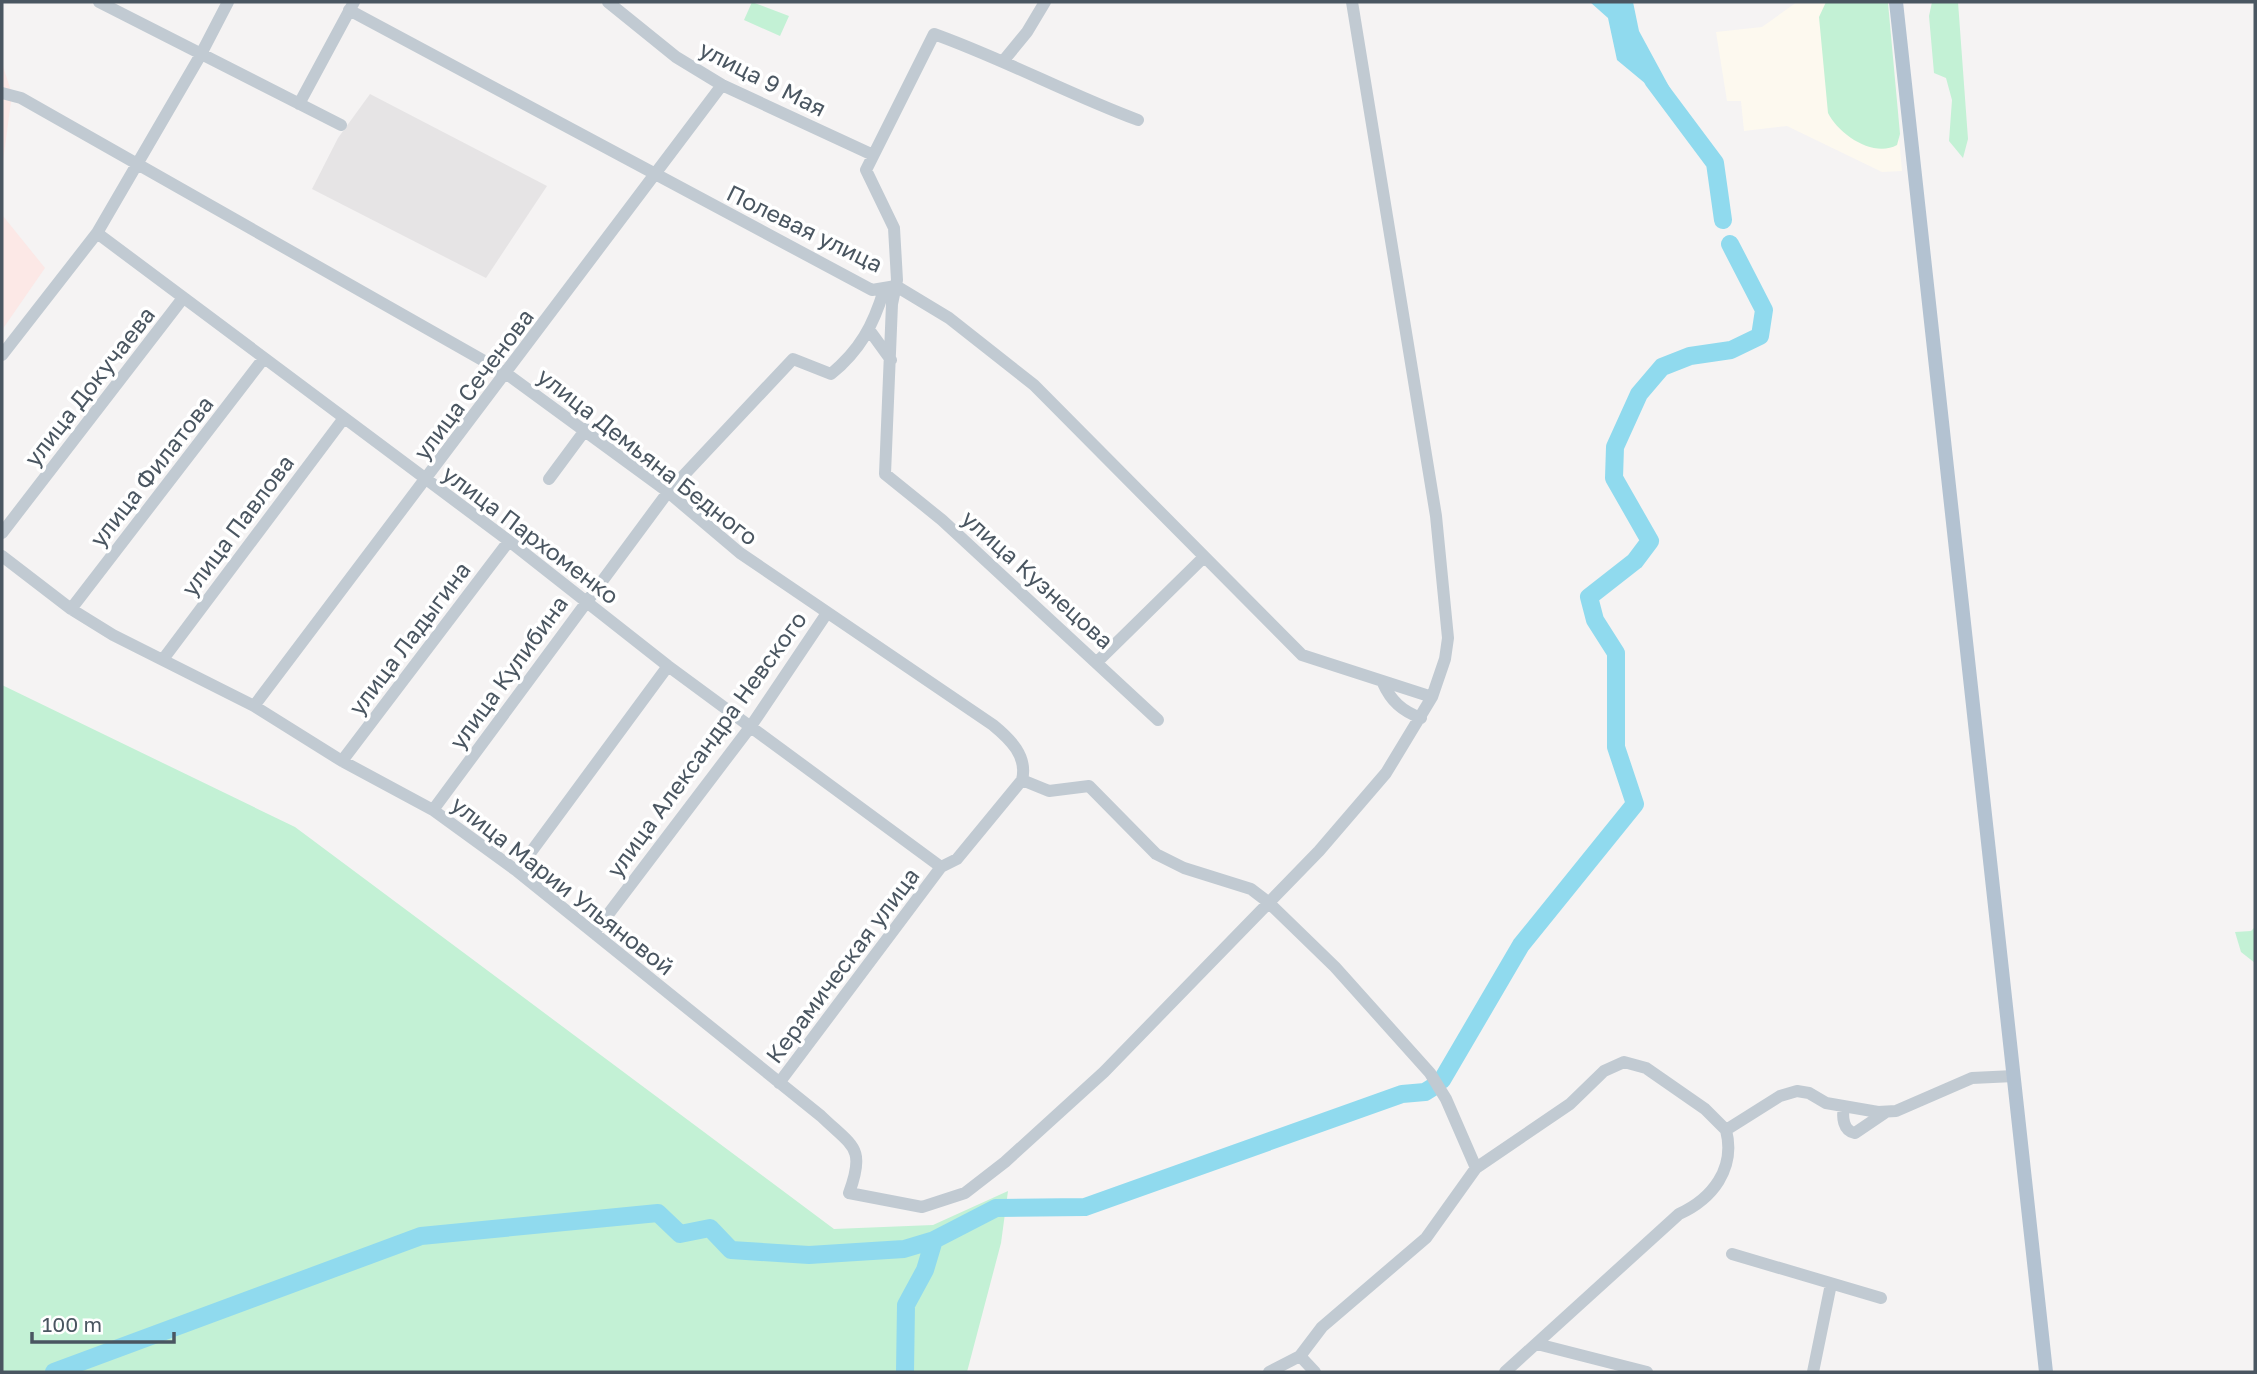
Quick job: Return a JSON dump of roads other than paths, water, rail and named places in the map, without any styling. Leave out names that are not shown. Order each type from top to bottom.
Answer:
[{"type":"main road","points":[[1896,2],[2046,1372]]},
{"type":"street","points":[[99,2],[200,56],[341,125]]},
{"type":"street","points":[[2,355],[97,233],[200,56],[228,2]]},
{"type":"street","name":"улица 9 Мая","points":[[608,2],[676,57],[722,85],[873,155]]},
{"type":"street","points":[[1004,60],[1027,32],[1045,2]]},
{"type":"street","points":[[1268,902],[1353,813],[1386,772],[1432,697],[1446,659],[1448,638],[1436,516],[1352,2]]},
{"type":"street","name":"Полевая улица","points":[[299,104],[352,6],[655,176],[872,290],[890,288],[949,318],[1034,385],[1302,655],[1432,697]]},
{"type":"street","points":[[891,360],[890,288],[894,228],[866,170],[934,34],[1004,60],[1083,100],[1138,120]]},
{"type":"street","name":"улица Сеченова","points":[[254,706],[507,374],[722,85]]},
{"type":"street","name":"улица Демьяна Бедного","points":[[2,93],[21,97],[135,165],[507,374],[586,429],[668,492],[740,553],[1005,736],[1023,762],[1022,780]]},
{"type":"street","name":"улица Пархоменко","points":[[97,233],[587,600],[668,666],[941,867]]},
{"type":"street","points":[[890,288],[870,331],[891,360]]},
{"type":"street","name":"улица Докучаева","points":[[2,533],[183,298]]},
{"type":"street","name":"улица Кулибина","points":[[433,810],[668,492],[793,359],[831,374],[850,358],[870,331]]},
{"type":"street","name":"улица Филатова","points":[[71,609],[264,358]]},
{"type":"street","name":"улица Кузнецова","points":[[891,360],[886,474],[942,520],[1158,720]]},
{"type":"street","name":"улица Павлова","points":[[164,658],[344,418]]},
{"type":"street","points":[[549,479],[586,429]]},
{"type":"street","name":"улица Ладыгина","points":[[342,761],[509,541]]},
{"type":"street","name":"улица Марии Ульяновой","points":[[2,556],[71,609],[113,635],[164,658],[254,706],[342,761],[433,810],[517,871],[821,1116],[855,1150],[858,1168],[849,1193],[922,1207],[965,1193],[1005,1162],[1104,1072],[1268,902]]},
{"type":"street","points":[[1097,662],[1203,558]]},
{"type":"street","name":"улица Александра Невского","points":[[594,933],[751,726],[827,613]]},
{"type":"street","points":[[517,871],[668,666]]},
{"type":"street","points":[[1383,683],[1397,704],[1421,718]]},
{"type":"street","points":[[1022,780],[1049,791],[1088,786],[1156,854],[1184,868],[1251,889],[1268,902],[1335,967],[1430,1073],[1446,1099],[1476,1168]]},
{"type":"street","name":"Керамическая улица","points":[[779,1083],[941,867],[948,867],[957,859],[1022,780]]},
{"type":"street","points":[[1269,1372],[1300,1356],[1322,1327],[1426,1238],[1476,1168],[1570,1104],[1604,1071],[1625,1062],[1646,1068],[1705,1109],[1726,1130],[1728,1158],[1717,1186],[1705,1200],[1679,1214],[1505,1372]]},
{"type":"street","points":[[1726,1130],[1780,1096],[1797,1091],[1844,1107],[1896,1111],[1972,1078],[2014,1076]]},
{"type":"street","points":[[1844,1107],[1842,1116],[1846,1127],[1855,1133],[1887,1111]]},
{"type":"street","points":[[1732,1254],[1881,1298]]},
{"type":"street","points":[[1813,1372],[1831,1284]]},
{"type":"street","points":[[1537,1345],[1647,1372]]},
{"type":"street","points":[[1300,1356],[1315,1372]]},
{"type":"water","points":[[1590,2],[1633,2],[1639,31],[1672,92],[1669,97],[1658,94],[1617,60],[1608,18]]},
{"type":"waterway","points":[[1653,80],[1715,163],[1723,220]]},
{"type":"waterway","points":[[1442,1080],[1521,945],[1635,804],[1616,747],[1616,653],[1595,620],[1589,597],[1635,561],[1650,541],[1614,478],[1615,447],[1639,394],[1662,367],[1690,356],[1731,350],[1760,336],[1764,310],[1730,244]]},
{"type":"waterway","points":[[54,1372],[421,1236],[658,1213],[680,1234],[710,1228],[731,1250],[809,1255],[904,1249],[934,1240],[996,1208],[1085,1207],[1402,1094],[1425,1092],[1433,1087]]},
{"type":"waterway","points":[[905,1372],[906,1305],[925,1270],[934,1240]]}]
